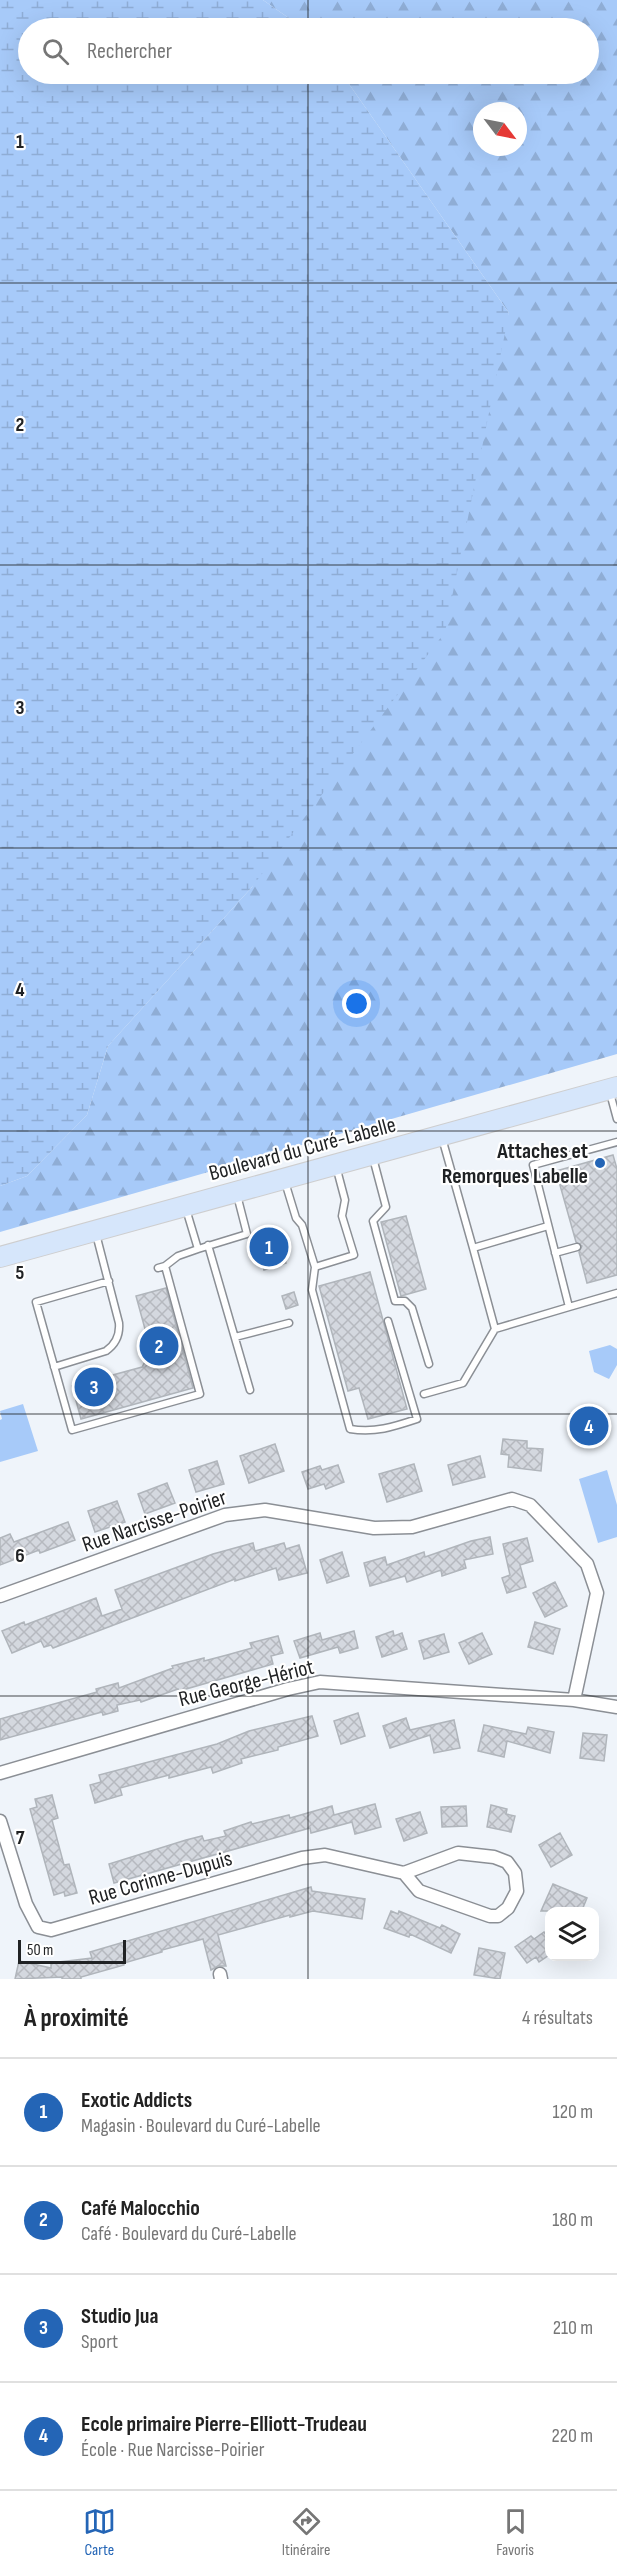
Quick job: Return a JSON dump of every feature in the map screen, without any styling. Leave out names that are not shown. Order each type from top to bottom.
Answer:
[{"type":"main road","name":"Boulevard du Curé-Labelle","points":[[0,1257],[613,1088]]},
{"type":"street","name":"Rue Narcisse-Poirier","points":[[0,1596],[225,1515],[265,1510],[374,1528],[412,1527],[512,1499],[530,1505],[587,1564],[597,1593],[574,1700]]},
{"type":"street","name":"Rue George-Hériot","points":[[0,1773],[288,1689],[320,1682],[574,1700],[617,1707]]},
{"type":"street","name":"Rue Corinne-Dupuis","points":[[0,1821],[26,1904],[38,1927],[51,1930],[302,1858],[325,1856],[404,1873]]},
{"type":"street","points":[[458,1852],[478,1854],[507,1862],[515,1873],[517,1891],[508,1908],[498,1916],[490,1916],[419,1891],[404,1873],[458,1852]]},
{"type":"lane","points":[[613,1088],[617,1119]]},
{"type":"lane","points":[[441,1135],[495,1329]]},
{"type":"lane","points":[[569,1307],[533,1165],[617,1142]]},
{"type":"lane","points":[[372,1154],[386,1207],[373,1221],[396,1300],[405,1301],[412,1308],[429,1364]]},
{"type":"lane","points":[[315,1267],[354,1255],[342,1216],[345,1200],[335,1164]]},
{"type":"lane","points":[[284,1178],[296,1218],[302,1225],[315,1267],[312,1290],[350,1429],[383,1430],[417,1419],[388,1321]]},
{"type":"lane","points":[[158,1268],[165,1266],[178,1256],[247,1234],[236,1191]]},
{"type":"lane","points":[[185,1205],[198,1249]]},
{"type":"lane","points":[[472,1248],[548,1226]]},
{"type":"lane","points":[[54,1367],[101,1353],[115,1342],[119,1327],[94,1230]]},
{"type":"lane","points":[[208,1245],[250,1390]]},
{"type":"lane","points":[[555,1253],[577,1247]]},
{"type":"lane","points":[[109,1281],[36,1302],[72,1430],[200,1394],[165,1266]]},
{"type":"lane","points":[[424,1394],[464,1383],[495,1329],[617,1293]]},
{"type":"lane","points":[[235,1337],[290,1323]]},
{"type":"green space","points":[[0,0],[263,0],[289,18],[18,18],[18,84],[349,84],[509,313],[445,632],[252,887],[108,1046],[87,1115],[27,1176],[0,1186]]},
{"type":"green space","points":[[263,0],[617,0],[617,1054],[0,1232],[0,1186],[27,1176],[87,1115],[108,1046],[252,887],[509,313],[349,84],[599,84],[599,18],[289,18]]},
{"type":"green space","points":[[610,1345],[617,1349],[617,1365],[609,1379],[594,1372],[589,1351]]},
{"type":"green space","points":[[23,1404],[38,1451],[0,1462],[0,1420],[2,1419],[0,1411]]},
{"type":"green space","points":[[587,1412],[591,1428],[575,1432],[571,1416]]},
{"type":"green space","points":[[607,1470],[617,1505],[617,1537],[598,1543],[579,1479]]},
{"type":"building","points":[[613,1155],[617,1169],[617,1275],[587,1283],[579,1252],[582,1246],[576,1242],[556,1171]]},
{"type":"building","points":[[406,1216],[426,1289],[401,1296],[381,1222]]},
{"type":"building","points":[[280,1230],[285,1245],[281,1246],[286,1263],[264,1270],[255,1238]]},
{"type":"building","points":[[370,1272],[407,1409],[368,1419],[359,1388],[348,1391],[319,1286]]},
{"type":"building","points":[[166,1288],[193,1388],[81,1419],[72,1386],[142,1367],[151,1351],[136,1296]]},
{"type":"building","points":[[294,1292],[298,1305],[286,1309],[282,1296]]},
{"type":"building","points":[[503,1439],[527,1441],[527,1448],[543,1449],[541,1471],[508,1467],[509,1455],[501,1454]]},
{"type":"building","points":[[275,1444],[284,1471],[249,1483],[240,1456]]},
{"type":"building","points":[[480,1456],[485,1477],[453,1485],[448,1465]]},
{"type":"building","points":[[217,1461],[224,1484],[196,1492],[189,1470]]},
{"type":"building","points":[[414,1464],[422,1491],[387,1502],[379,1474]]},
{"type":"building","points":[[338,1465],[344,1482],[326,1489],[324,1484],[308,1489],[302,1472],[320,1466],[322,1470]]},
{"type":"building","points":[[167,1483],[175,1503],[145,1514],[138,1494]]},
{"type":"building","points":[[117,1501],[125,1522],[95,1532],[88,1511]]},
{"type":"building","points":[[68,1522],[75,1540],[40,1553],[39,1550],[0,1565],[0,1538],[10,1534],[14,1542]]},
{"type":"building","points":[[490,1537],[493,1554],[464,1560],[466,1568],[442,1576],[441,1570],[407,1582],[405,1576],[370,1586],[364,1563],[385,1557],[387,1565],[424,1552],[425,1557]]},
{"type":"building","points":[[527,1538],[533,1561],[520,1565],[526,1587],[507,1593],[502,1578],[510,1575],[503,1544]]},
{"type":"building","points":[[253,1543],[255,1551],[284,1543],[286,1549],[299,1545],[307,1573],[279,1580],[276,1568],[235,1581],[235,1579],[53,1648],[51,1645],[44,1647],[41,1641],[12,1653],[2,1631],[24,1622],[25,1625],[96,1598],[102,1616],[122,1609],[115,1590],[213,1554]]},
{"type":"building","points":[[342,1552],[349,1576],[327,1583],[320,1560]]},
{"type":"building","points":[[555,1582],[567,1606],[545,1617],[533,1593]]},
{"type":"building","points":[[535,1622],[560,1629],[553,1654],[528,1647]]},
{"type":"building","points":[[354,1631],[358,1648],[340,1653],[338,1647],[300,1658],[294,1641],[320,1633],[322,1640]]},
{"type":"building","points":[[393,1631],[394,1636],[402,1633],[407,1649],[382,1657],[376,1637]]},
{"type":"building","points":[[482,1633],[492,1654],[469,1664],[459,1643]]},
{"type":"building","points":[[444,1634],[449,1652],[424,1659],[419,1641]]},
{"type":"building","points":[[278,1636],[283,1653],[271,1656],[273,1664],[179,1691],[178,1689],[141,1702],[140,1700],[117,1705],[118,1711],[103,1715],[102,1712],[0,1740],[0,1719],[97,1692],[96,1689],[118,1683],[119,1688],[173,1668],[172,1666],[204,1658],[204,1661],[252,1648],[250,1643]]},
{"type":"building","points":[[358,1713],[365,1736],[341,1744],[334,1721]]},
{"type":"building","points":[[312,1716],[318,1736],[278,1747],[278,1750],[241,1759],[242,1763],[213,1773],[211,1767],[120,1788],[122,1795],[95,1803],[90,1785],[101,1782],[99,1775],[217,1744],[249,1731]]},
{"type":"building","points":[[406,1718],[410,1730],[454,1720],[460,1748],[434,1753],[430,1735],[390,1748],[383,1726]]},
{"type":"building","points":[[484,1725],[526,1734],[528,1727],[554,1732],[550,1753],[507,1741],[504,1757],[478,1751]]},
{"type":"building","points":[[583,1733],[607,1735],[604,1761],[580,1758]]},
{"type":"building","points":[[52,1795],[58,1818],[52,1820],[64,1865],[69,1864],[77,1893],[65,1896],[64,1892],[54,1895],[30,1809],[37,1807],[35,1799]]},
{"type":"building","points":[[375,1804],[381,1827],[355,1834],[352,1822],[311,1833],[310,1828],[114,1883],[109,1864],[186,1840],[202,1836],[204,1841],[226,1836],[224,1831],[251,1822],[252,1824],[289,1815],[290,1818],[332,1806],[334,1815]]},
{"type":"building","points":[[491,1805],[507,1809],[506,1814],[515,1816],[511,1832],[487,1827]]},
{"type":"building","points":[[466,1806],[467,1826],[442,1827],[441,1807]]},
{"type":"building","points":[[420,1812],[427,1833],[404,1841],[396,1819]]},
{"type":"building","points":[[560,1833],[572,1855],[551,1867],[539,1845]]},
{"type":"building","points":[[553,1884],[587,1898],[583,1907],[545,1907],[545,1911],[541,1911]]},
{"type":"building","points":[[311,1887],[312,1891],[365,1899],[362,1919],[313,1911],[218,1935],[226,1966],[218,1966],[211,1970],[203,1939],[162,1950],[162,1952],[124,1963],[124,1965],[81,1977],[81,1979],[62,1979],[62,1977],[15,1979],[19,1961],[51,1968],[51,1963],[92,1958],[90,1952]]},
{"type":"building","points":[[391,1911],[398,1914],[399,1911],[440,1928],[442,1925],[460,1934],[451,1953],[410,1934],[409,1937],[384,1928]]},
{"type":"building","points":[[545,1933],[545,1958],[539,1962],[536,1957],[527,1963],[515,1947],[531,1936],[534,1939]]},
{"type":"building","points":[[479,1948],[505,1953],[500,1979],[474,1975]]},
{"type":"place","name":"Attaches et Remorques Labelle","points":[[600,1163]]},
{"type":"place","name":"Exotic Addicts","points":[[269,1247]]},
{"type":"place","name":"Café Malocchio","points":[[159,1346]]},
{"type":"place","name":"Studio Jua","points":[[94,1387]]},
{"type":"place","name":"Ecole primaire Pierre-Elliott-Trudeau","points":[[589,1426]]}]
